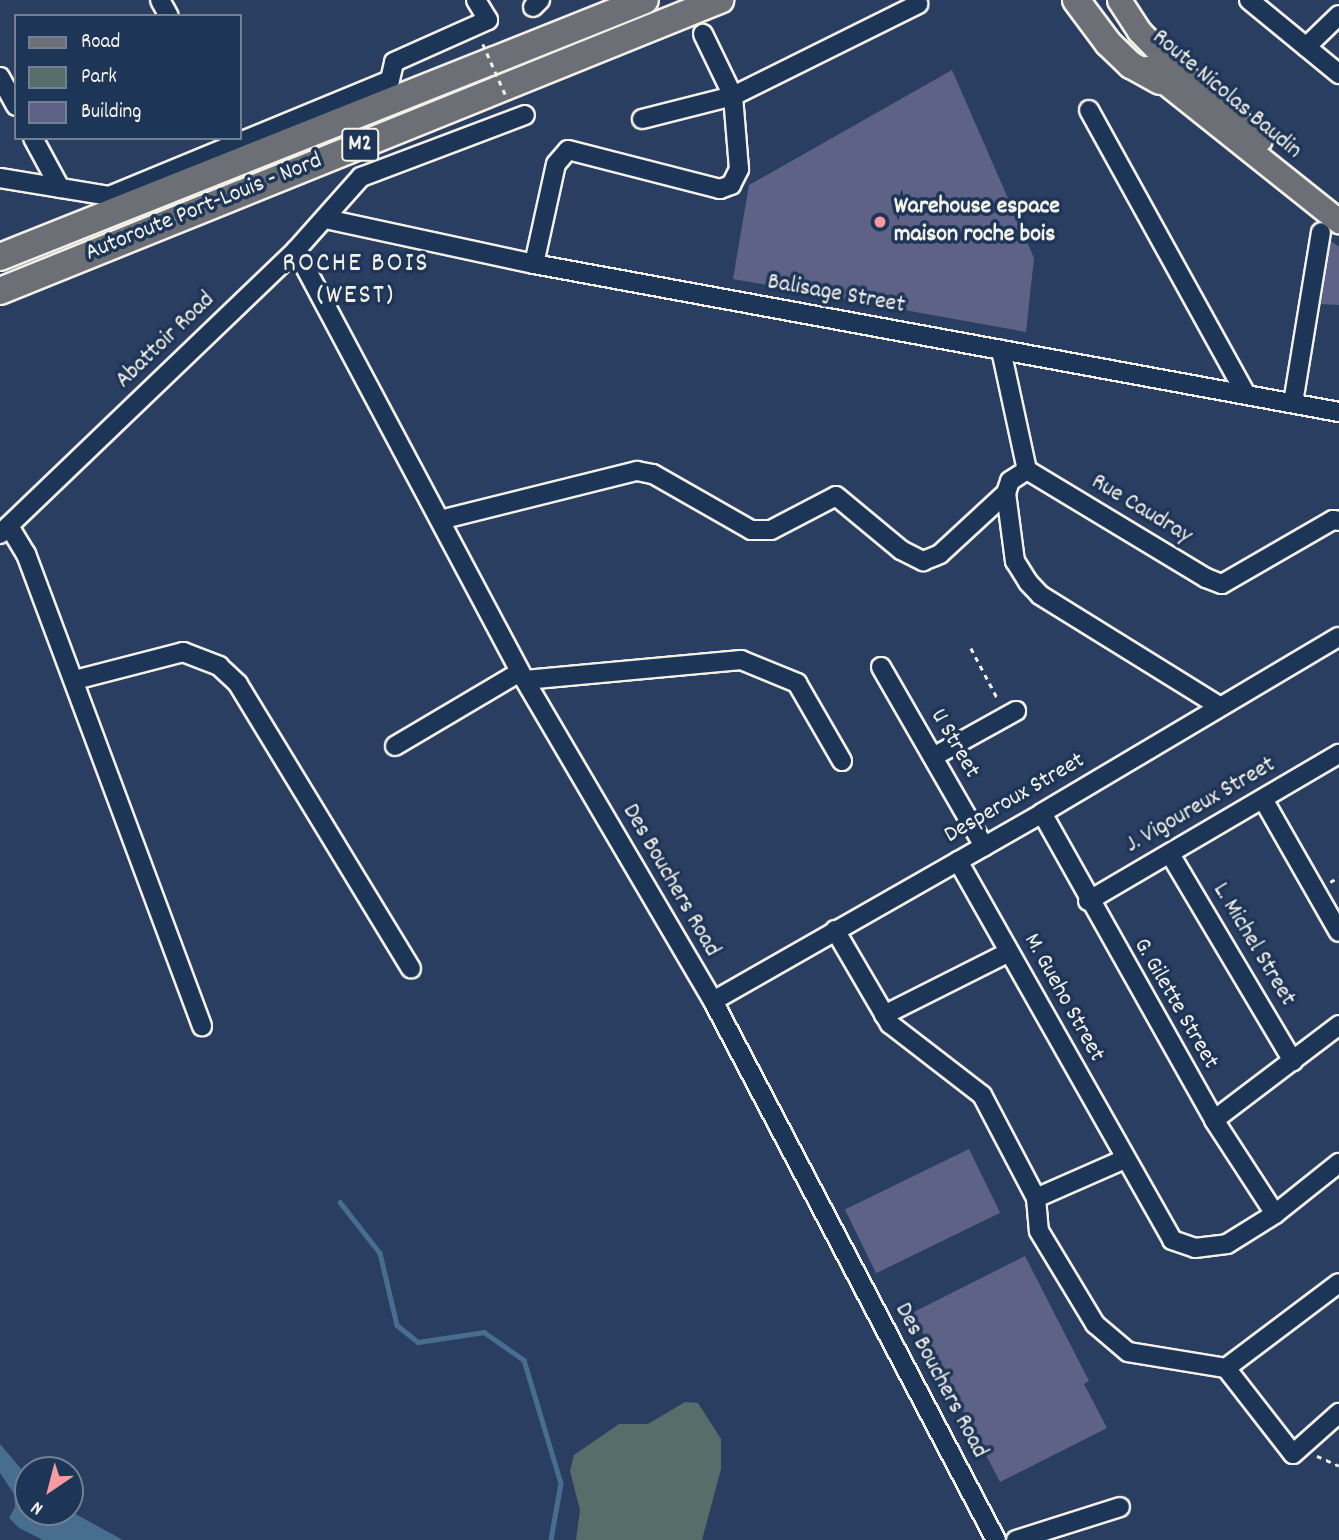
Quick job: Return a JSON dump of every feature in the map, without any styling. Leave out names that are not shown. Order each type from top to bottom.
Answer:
[{"type":"highway","name":"M2","points":[[0,257],[645,0]]},
{"type":"highway","name":"Autoroute Port-Louis - Nord","points":[[0,291],[720,0]]},
{"type":"highway","points":[[1076,0],[1108,43],[1131,65],[1160,81]]},
{"type":"main road","name":"Route Nicolas Baudin","points":[[1090,0],[1115,35],[1160,81],[1330,227]]},
{"type":"main road","name":"Route Nicolas Baudin","points":[[1119,0],[1139,31],[1170,63],[1339,203]]},
{"type":"street","points":[[242,138],[390,80],[394,62],[488,20],[477,0]]},
{"type":"street","points":[[1249,0],[1339,74]]},
{"type":"street","points":[[642,120],[733,96],[918,4]]},
{"type":"street","points":[[1306,47],[1339,15]]},
{"type":"street","points":[[534,264],[556,164],[568,150],[720,189],[731,185],[739,169],[733,96],[703,34]]},
{"type":"street","points":[[0,76],[14,102]]},
{"type":"street","points":[[1089,110],[1245,393]]},
{"type":"street","name":"Abattoir Road","points":[[4,530],[296,250],[361,177],[525,116]]},
{"type":"street","points":[[34,140],[60,188]]},
{"type":"street","points":[[0,178],[109,196],[238,140]]},
{"type":"street","name":"Balisage Street","points":[[326,219],[534,264],[1339,412]]},
{"type":"street","points":[[1293,403],[1330,227]]},
{"type":"street","name":"Des Bouchers Road","points":[[296,250],[522,676],[713,1001],[996,1540]]},
{"type":"street","points":[[1001,350],[1027,470],[1010,481],[1006,493],[1015,561],[1040,595],[1219,706]]},
{"type":"street","name":"Rue Caudray","points":[[1027,470],[1222,584],[1333,520],[1339,521]]},
{"type":"street","points":[[440,520],[637,471],[653,474],[751,530],[771,530],[836,496],[901,550],[923,561],[940,554],[1006,493]]},
{"type":"street","points":[[4,530],[26,554],[202,1026]]},
{"type":"street","name":"Desperoux Street","points":[[713,1001],[1042,813],[1339,637]]},
{"type":"street","points":[[75,680],[183,652],[219,666],[238,684],[411,968]]},
{"type":"street","points":[[395,746],[522,676],[741,660],[797,683],[842,761]]},
{"type":"street","name":"U Street","points":[[881,667],[984,846]]},
{"type":"street","points":[[933,757],[1011,714]]},
{"type":"street","name":"J. Vigoureux Street","points":[[1088,901],[1339,754]]},
{"type":"street","points":[[1263,799],[1339,932]]},
{"type":"street","name":"G. Gilette Street","points":[[1042,813],[1088,901],[1214,1121],[1275,1214]]},
{"type":"street","name":"L. Michel Street","points":[[1170,854],[1293,1061]]},
{"type":"street","name":"M. Gueho Street","points":[[958,861],[1172,1240],[1195,1248],[1227,1244],[1275,1214]]},
{"type":"street","points":[[835,930],[890,1024],[982,1096],[1036,1198],[1040,1231],[1095,1324],[1128,1352],[1226,1368],[1293,1454],[1339,1413]]},
{"type":"street","points":[[884,1015],[1009,952]]},
{"type":"street","points":[[1214,1121],[1339,1025]]},
{"type":"street","points":[[1036,1198],[1125,1158]]},
{"type":"street","points":[[1275,1214],[1339,1163]]},
{"type":"street","points":[[1226,1368],[1339,1283]]},
{"type":"street","points":[[1016,1540],[1120,1507]]},
{"type":"path","points":[[483,44],[506,96]]},
{"type":"path","points":[[971,648],[1011,714]]},
{"type":"path","points":[[1293,1454],[1326,1457],[1339,1466]]},
{"type":"green space","points":[[685,1402],[698,1403],[721,1439],[721,1469],[702,1540],[576,1540],[580,1510],[570,1471],[574,1455],[619,1424],[648,1424]]},
{"type":"water","points":[[0,1444],[14,1460],[14,1494],[0,1473]]},
{"type":"water","points":[[14,1509],[14,1523],[9,1518]]},
{"type":"water","points":[[84,1519],[123,1540],[43,1540],[17,1526],[84,1526]]},
{"type":"building","name":"Warehouse espace maison roche bois","points":[[952,70],[1034,258],[1026,332],[733,279],[749,185]]},
{"type":"building","points":[[1331,241],[1339,247],[1339,305],[1321,304]]},
{"type":"building","points":[[969,1149],[1000,1213],[876,1273],[845,1209]]},
{"type":"building","points":[[1025,1256],[1089,1381],[1084,1384],[1107,1428],[1000,1482],[912,1313]]},
{"type":"waterway","points":[[340,1202],[380,1253],[397,1325],[418,1342],[484,1332],[524,1360],[561,1483],[551,1540]]},
{"type":"place","name":"Warehouse espace maison roche bois","points":[[880,222]]},
{"type":"district","name":"ROCHE BOIS (WEST)","points":[[356,281]]}]
